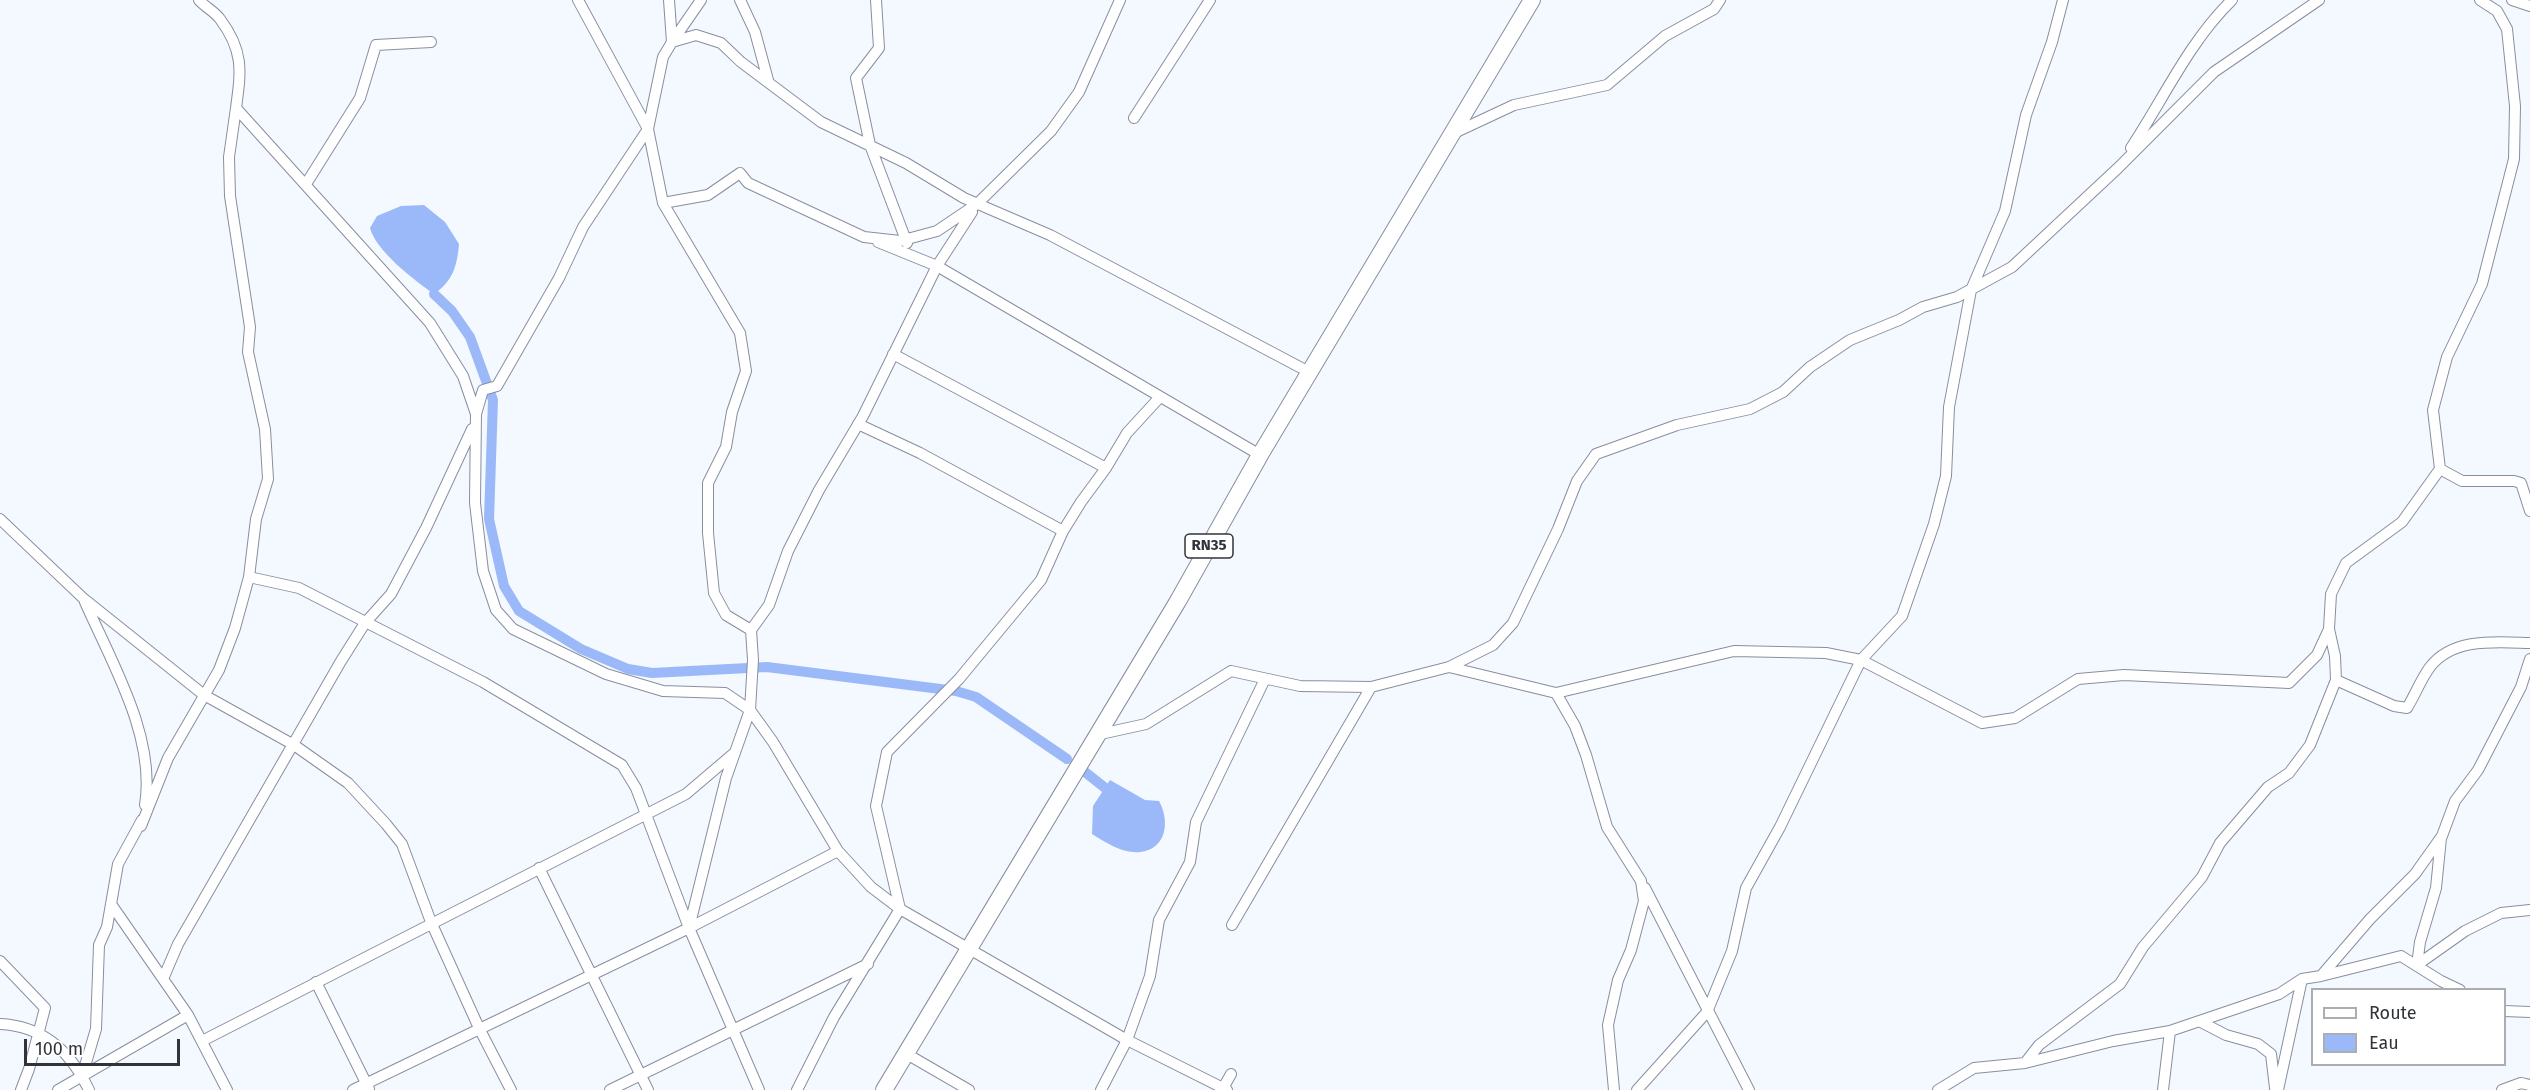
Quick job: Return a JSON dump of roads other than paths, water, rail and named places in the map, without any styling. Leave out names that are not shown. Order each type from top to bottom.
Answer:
[{"type":"main road","name":"RN35","points":[[884,1090],[1095,735],[1178,601],[1260,455],[1532,0]]},
{"type":"street","points":[[82,1076],[96,1029],[99,945],[111,904],[118,864],[141,826],[168,758],[219,670],[235,628],[249,578],[256,519],[268,479],[265,429],[248,352],[250,327],[230,196],[229,157],[242,69],[236,46],[218,17],[199,0]]},
{"type":"street","points":[[578,0],[648,129],[663,203],[740,333],[746,371],[732,412],[726,447],[708,483],[708,533],[714,593],[726,615],[751,630]]},
{"type":"street","points":[[669,0],[672,42]]},
{"type":"street","points":[[164,979],[184,934],[365,623],[391,594],[469,439],[483,390],[497,386],[559,278],[583,227],[648,129],[663,57],[701,0]]},
{"type":"street","points":[[740,0],[755,32],[768,80]]},
{"type":"street","points":[[876,0],[879,48],[856,78],[870,145],[905,239],[915,256]]},
{"type":"street","points":[[689,928],[720,800],[750,710],[753,677],[751,630],[769,605],[788,551],[819,490],[858,424],[953,238],[977,204],[1051,131],[1079,92],[1120,0]]},
{"type":"street","points":[[1134,118],[1210,0]]},
{"type":"street","points":[[1451,134],[1514,105],[1607,85],[1665,36],[1714,9],[1720,0]]},
{"type":"street","points":[[1637,1090],[1707,1012],[1731,951],[1746,888],[1780,827],[1862,660],[1902,615],[1934,524],[1946,476],[1949,407],[1971,290],[2005,211],[2026,115],[2052,42],[2063,0]]},
{"type":"street","points":[[2118,168],[2189,54],[2214,18],[2232,0]]},
{"type":"street","points":[[1095,735],[1146,724],[1231,671],[1300,686],[1371,687],[1449,667],[1493,645],[1513,623],[1558,528],[1577,481],[1596,454],[1677,425],[1750,409],[1784,392],[1810,367],[1850,340],[1899,320],[1923,307],[1957,297],[2012,267],[2118,168],[2214,72],[2319,0]]},
{"type":"street","points":[[2025,1063],[2039,1045],[2120,984],[2143,947],[2202,877],[2220,843],[2268,787],[2289,773],[2310,745],[2336,681],[2335,656],[2329,629],[2331,594],[2346,563],[2402,522],[2440,469],[2433,410],[2447,357],[2482,284],[2514,159],[2513,70],[2508,29],[2496,6],[2480,0]]},
{"type":"street","points":[[2496,6],[2506,0]]},
{"type":"street","points":[[2512,0],[2530,6]]},
{"type":"street","points":[[672,42],[696,35],[721,43],[741,62],[822,122],[936,179],[977,204],[1050,235],[1310,372]]},
{"type":"street","points":[[306,184],[360,98],[376,45],[431,42]]},
{"type":"street","points":[[236,108],[430,323],[463,376],[476,414],[475,504],[483,571],[496,610],[513,629],[606,674],[663,691],[725,693],[750,710],[773,742],[838,851],[871,887],[900,909],[1127,1040],[1224,1089],[1231,1074]]},
{"type":"street","points":[[663,203],[708,195],[740,173],[748,183],[864,237],[937,266],[1260,455]]},
{"type":"street","points":[[864,237],[905,239],[937,231],[977,204]]},
{"type":"street","points":[[893,354],[1106,468]]},
{"type":"street","points":[[797,1090],[834,1017],[900,909],[876,806],[887,752],[959,679],[1041,580],[1063,531],[1127,433],[1160,397]]},
{"type":"street","points":[[858,424],[920,453],[1063,531]]},
{"type":"street","points":[[2440,469],[2462,481],[2525,482],[2530,511]]},
{"type":"street","points":[[0,519],[84,598],[204,695],[294,745],[348,783],[402,844],[431,922],[479,1028],[511,1090]]},
{"type":"street","points":[[249,578],[299,588],[483,682],[622,765],[632,781],[646,814],[689,928],[759,1090]]},
{"type":"street","points":[[84,598],[118,675],[146,753],[148,787],[141,826]]},
{"type":"street","points":[[1449,667],[1557,693],[1734,651],[1826,653],[1862,660],[1982,723],[2014,718],[2078,679],[2124,675],[2289,682],[2317,655],[2329,629]]},
{"type":"street","points":[[2336,681],[2394,706],[2407,708],[2430,666],[2456,647],[2494,642],[2530,643]]},
{"type":"street","points":[[2417,965],[2420,942],[2436,888],[2442,836],[2455,801],[2478,770],[2521,687],[2530,658]]},
{"type":"street","points":[[1101,1090],[1127,1040],[1150,976],[1159,920],[1190,862],[1196,822],[1265,679]]},
{"type":"street","points":[[1232,925],[1371,687]]},
{"type":"street","points":[[1557,693],[1575,726],[1586,754],[1607,827],[1641,881],[1681,955],[1707,1012],[1749,1090]]},
{"type":"street","points":[[201,1041],[686,794],[735,753]]},
{"type":"street","points":[[2321,976],[2370,919],[2415,874],[2442,836]]},
{"type":"street","points":[[353,1090],[368,1087],[479,1028],[689,928],[838,851]]},
{"type":"street","points":[[539,868],[648,1090]]},
{"type":"street","points":[[1614,1090],[1608,1025],[1618,980],[1631,950],[1644,902],[1641,881]]},
{"type":"street","points":[[111,904],[188,1016],[227,1090]]},
{"type":"street","points":[[2417,965],[2465,931],[2501,913],[2530,910]]},
{"type":"street","points":[[1938,1090],[1974,1068],[2025,1063],[2114,1041],[2170,1031],[2279,994],[2302,979],[2401,956],[2456,988]]},
{"type":"street","points":[[0,961],[45,1008],[40,1033],[21,1090]]},
{"type":"street","points":[[610,1090],[868,964]]},
{"type":"street","points":[[2277,1090],[2302,979]]},
{"type":"street","points":[[316,982],[368,1087]]},
{"type":"street","points":[[2506,1011],[2530,1012]]},
{"type":"street","points":[[58,1090],[188,1016]]},
{"type":"street","points":[[2202,1022],[2226,1035],[2258,1044],[2271,1054],[2277,1090]]},
{"type":"street","points":[[0,1024],[40,1033],[73,1059],[89,1090]]},
{"type":"street","points":[[2163,1090],[2170,1031]]},
{"type":"street","points":[[905,1053],[969,1090]]},
{"type":"street","points":[[2502,1090],[2521,1083],[2530,1085]]},
{"type":"water","points":[[424,205],[445,222],[459,244],[457,259],[450,278],[434,294],[388,255],[370,228],[377,216],[401,206]]},
{"type":"water","points":[[1110,780],[1145,800],[1159,801],[1165,825],[1161,840],[1156,846],[1140,852],[1127,851],[1114,847],[1092,834],[1093,806]]},
{"type":"waterway","points":[[434,294],[452,311],[470,337],[493,400],[489,519],[504,586],[519,611],[581,649],[628,669],[652,673],[767,667],[956,691],[976,697],[1067,759]]},
{"type":"waterway","points":[[1085,772],[1109,791]]}]
